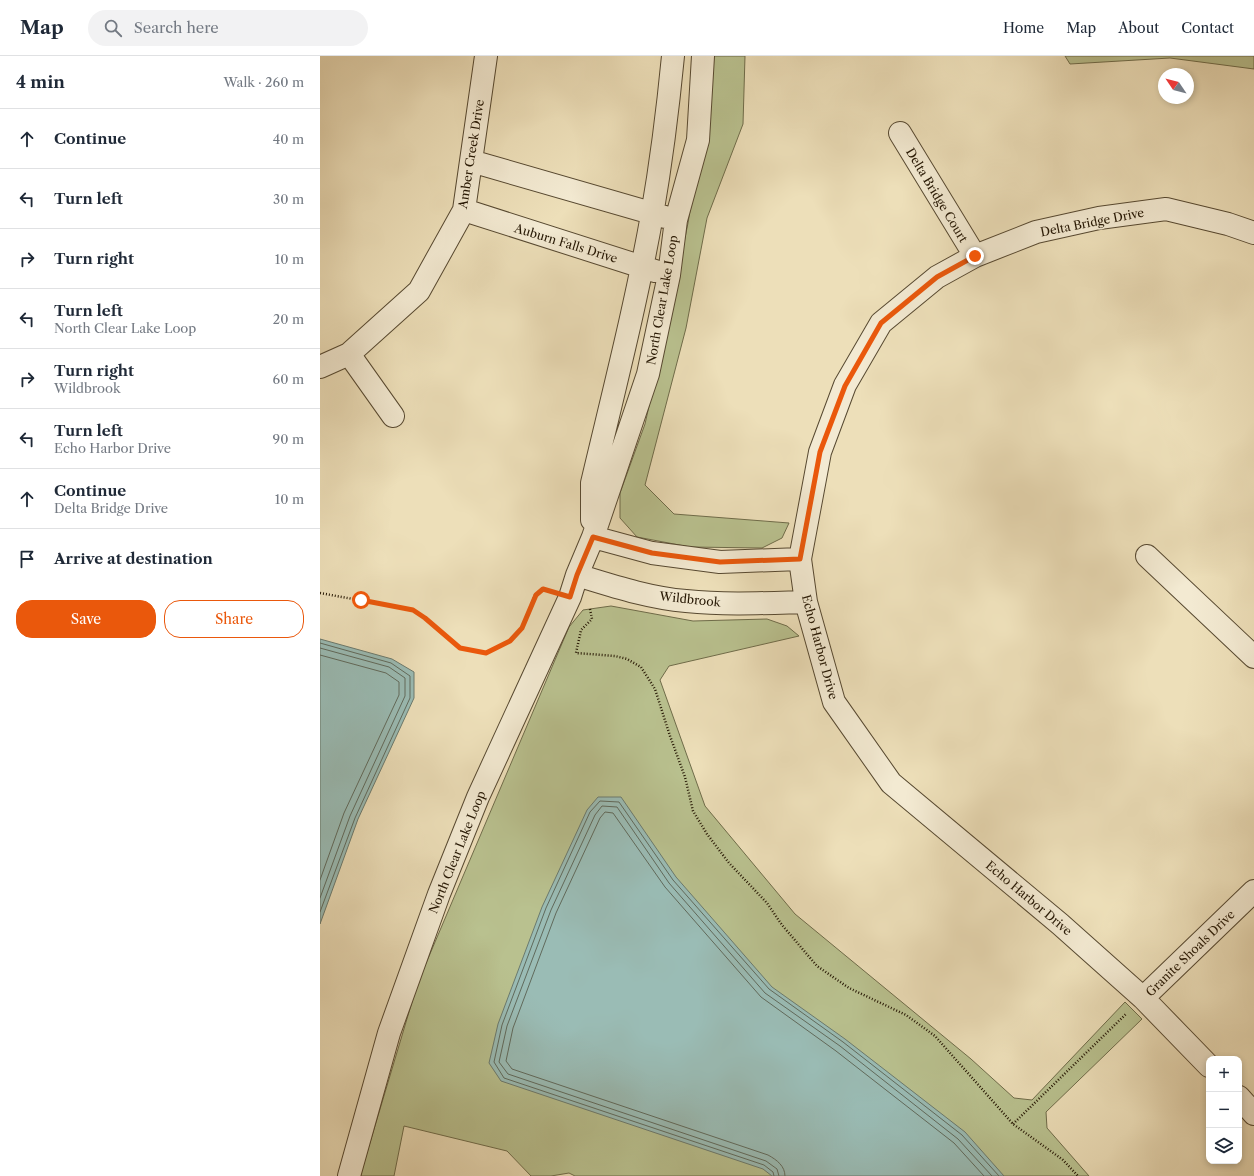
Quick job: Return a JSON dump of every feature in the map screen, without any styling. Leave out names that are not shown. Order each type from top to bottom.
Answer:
[{"type":"street","name":"Amber Creek Drive","points":[[320,367],[349,354],[419,291],[464,210],[486,56]]},
{"type":"street","name":"North Clear Lake Loop","points":[[593,537],[592,483],[642,266],[652,214],[670,90],[673,56]]},
{"type":"street","name":"North Clear Lake Loop","points":[[349,1176],[389,1032],[439,894],[478,797],[570,597],[577,575],[593,537],[648,374],[669,275],[676,220],[698,140],[703,56]]},
{"type":"street","name":"Delta Bridge Court","points":[[900,133],[975,256]]},
{"type":"street","points":[[471,162],[676,220]]},
{"type":"street","name":"Delta Bridge Drive","points":[[937,277],[975,256],[1036,232],[1099,218],[1166,209],[1228,224],[1254,233]]},
{"type":"street","name":"Auburn Falls Drive","points":[[464,210],[669,275]]},
{"type":"street","name":"Echo Harbor Drive","points":[[937,277],[881,323],[845,386],[820,452],[800,559],[806,602],[834,702],[891,783],[1060,924],[1143,998],[1206,1063]]},
{"type":"street","points":[[349,354],[393,416]]},
{"type":"street","points":[[593,537],[652,553],[720,562],[800,559]]},
{"type":"street","points":[[1147,556],[1254,657]]},
{"type":"street","name":"Wildbrook","points":[[577,575],[630,592],[686,601],[736,603],[806,602]]},
{"type":"street","name":"Granite Shoals Drive","points":[[1143,998],[1254,890]]},
{"type":"street","points":[[1242,1100],[1254,1114]]},
{"type":"path","points":[[320,593],[413,610],[425,618],[460,648],[486,653],[510,641],[522,628],[536,595],[543,589],[570,597],[590,608],[592,619],[581,630],[576,653],[615,656],[627,659],[641,668],[655,689],[685,777],[693,811],[707,834],[729,863],[766,903],[782,925],[817,966],[832,978],[849,988],[906,1015],[935,1036],[1013,1124],[1063,1160],[1078,1176]]},
{"type":"path","points":[[1013,1124],[1143,998]]},
{"type":"green space","points":[[710,56],[745,56],[743,124],[707,218],[686,328],[645,485],[674,514],[789,523],[782,538],[762,548],[690,547],[637,537],[620,518],[620,493],[645,424],[688,223],[709,91]]},
{"type":"green space","points":[[1065,56],[1254,56],[1254,69],[1170,58],[1070,64]]},
{"type":"green space","points":[[611,606],[693,621],[767,619],[787,626],[799,636],[669,666],[660,680],[705,806],[795,914],[971,1059],[1014,1098],[1032,1100],[1125,1002],[1142,1019],[1046,1112],[1047,1128],[1089,1176],[575,1176],[569,1173],[551,1176],[531,1176],[507,1151],[404,1126],[394,1176],[360,1176],[418,982],[569,627],[583,610]]},
{"type":"water","points":[[320,639],[392,659],[414,672],[414,698],[358,819],[320,924]]},
{"type":"water","points":[[598,797],[621,797],[676,877],[772,987],[845,1039],[965,1132],[1004,1176],[772,1176],[763,1169],[501,1081],[489,1063],[498,1024],[542,907],[587,810]]},
{"type":"route","points":[[361,600],[413,610],[425,618],[460,648],[486,653],[510,641],[522,628],[536,595],[543,589],[570,597],[577,575],[593,537],[652,553],[720,562],[800,559],[820,452],[845,386],[881,323],[937,277],[975,256]]}]
